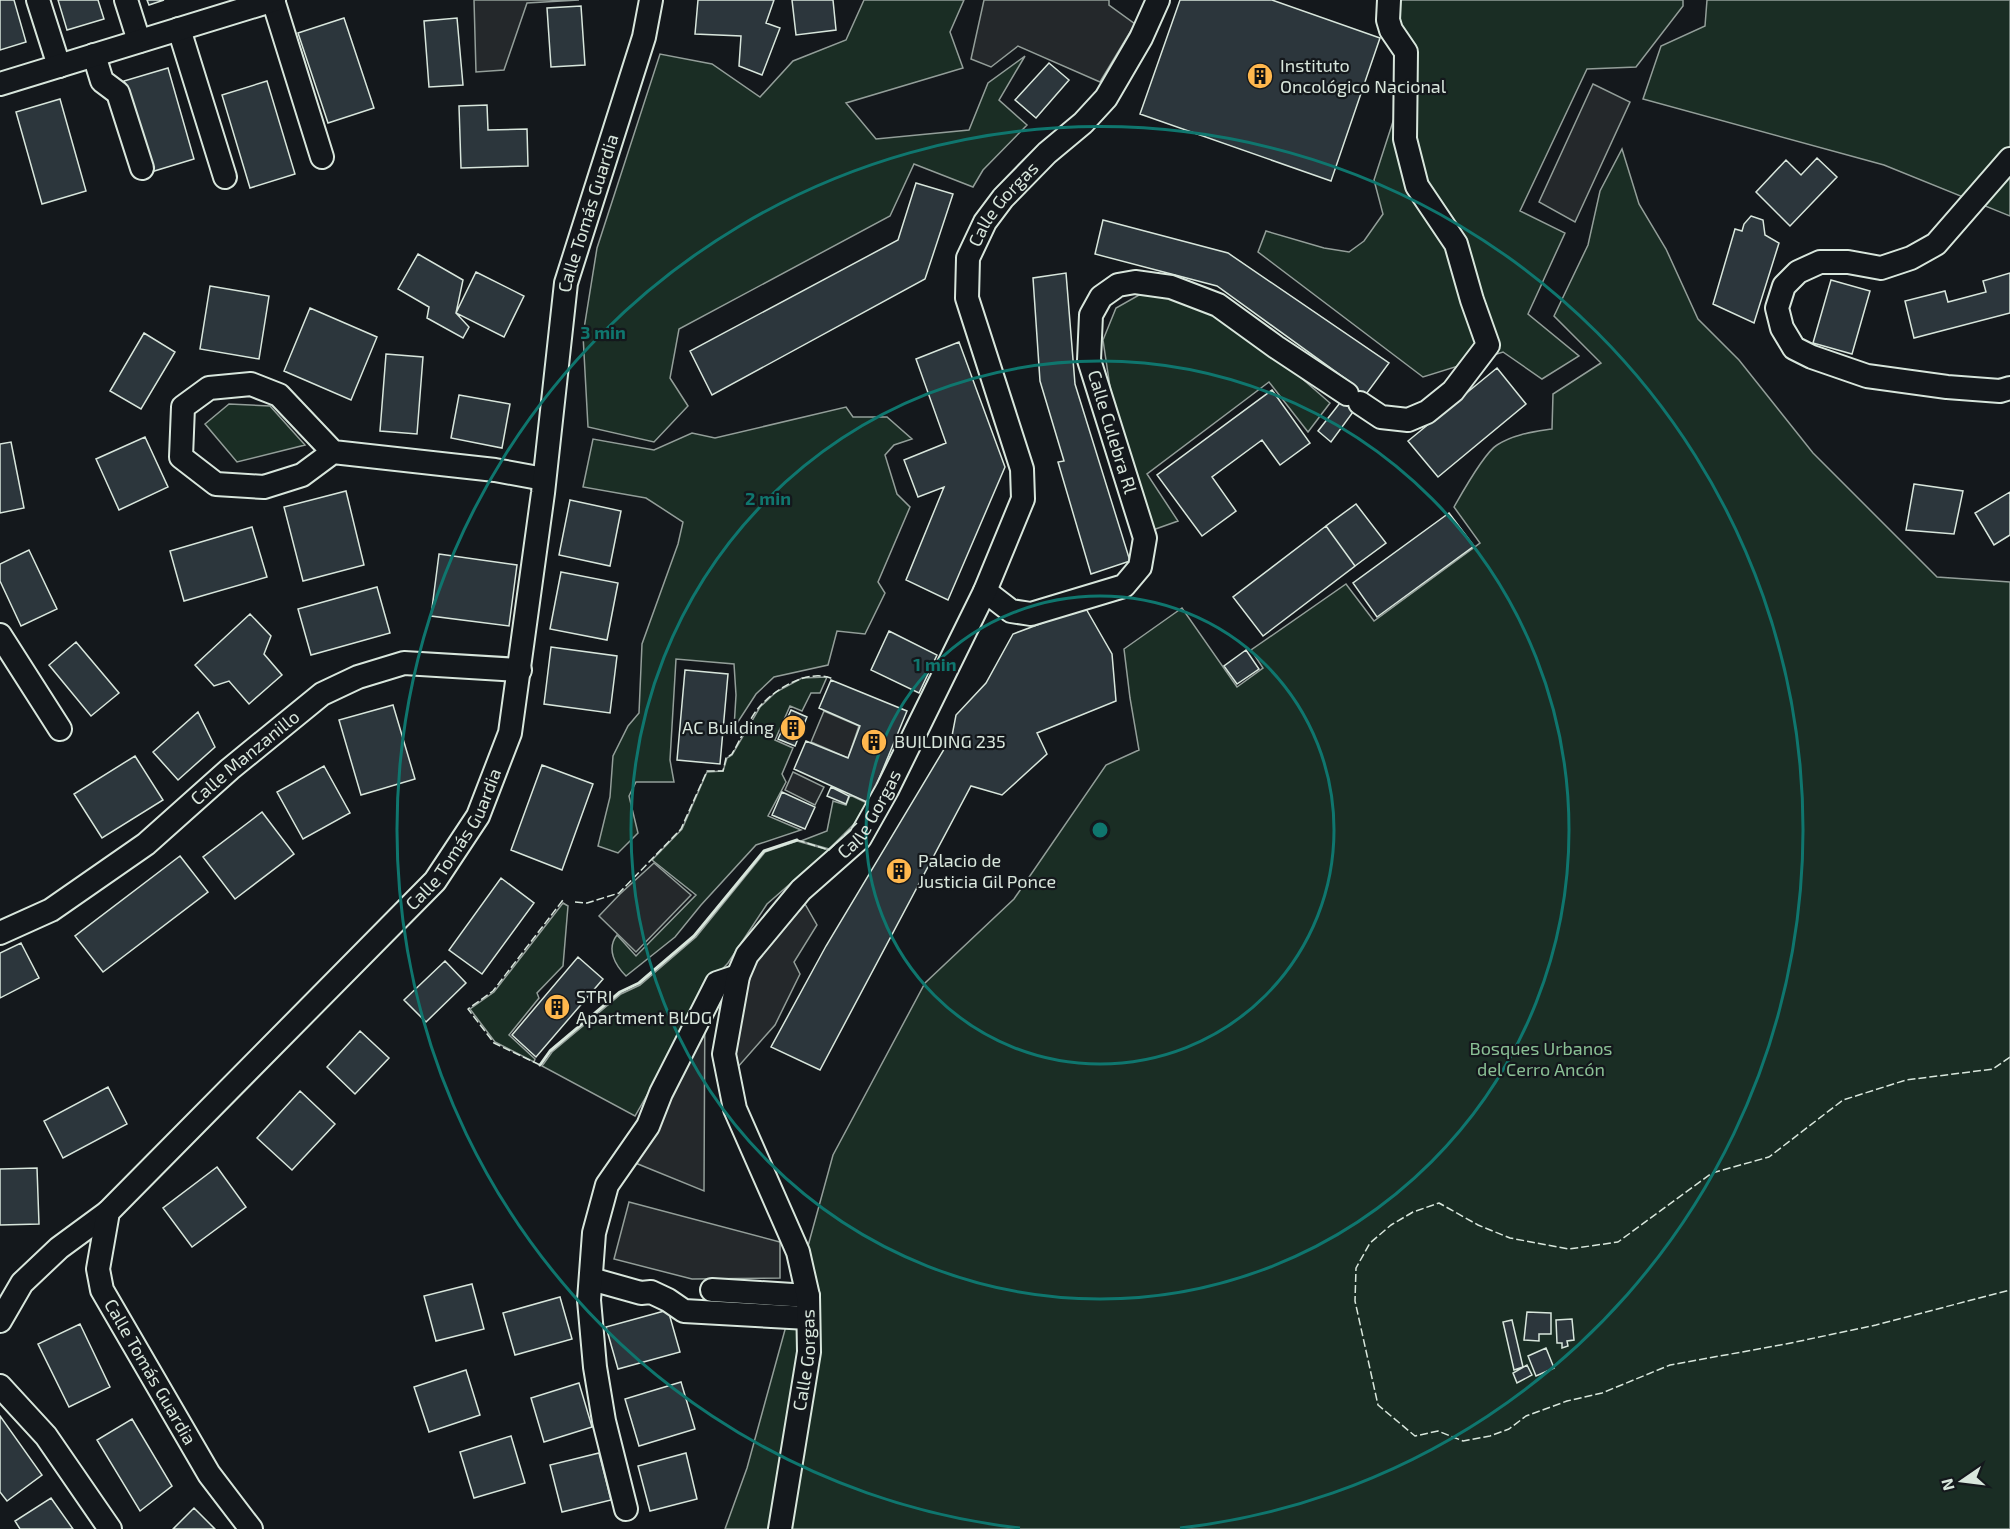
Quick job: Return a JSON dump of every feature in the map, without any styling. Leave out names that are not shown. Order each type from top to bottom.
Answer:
[{"type":"street","points":[[38,0],[59,66]]},
{"type":"street","points":[[126,0],[139,41]]},
{"type":"street","points":[[0,84],[274,0],[322,157]]},
{"type":"street","name":"Calle Tomás Guardia","points":[[251,1529],[209,1474],[102,1290],[98,1269],[108,1212],[435,881],[478,816],[510,733],[544,479],[566,282],[644,38],[651,0]]},
{"type":"street","name":"Calle Gorgas","points":[[780,1529],[809,1352],[808,1296],[798,1252],[735,1109],[724,1054],[738,976],[747,955],[801,890],[860,838],[901,764],[985,591],[1023,499],[1022,469],[967,298],[968,258],[985,222],[1003,198],[1047,153],[1083,123],[1106,98],[1141,38],[1158,0]]},
{"type":"street","name":"Calle Culebra Rl","points":[[985,591],[1011,611],[1031,614],[1124,586],[1140,567],[1145,538],[1089,360],[1091,315],[1101,297],[1118,285],[1134,282],[1171,287],[1218,305],[1381,417],[1408,420],[1427,412],[1453,391],[1488,345],[1456,244],[1418,186],[1412,168],[1405,139],[1406,52],[1391,30],[1388,20],[1389,0]]},
{"type":"street","points":[[179,29],[225,177]]},
{"type":"street","points":[[94,55],[102,81],[118,93],[142,168]]},
{"type":"street","points":[[2010,159],[1936,244],[1911,258],[1881,268],[1848,262],[1820,262],[1798,272],[1784,286],[1777,308],[1782,328],[1794,348],[1812,357],[1867,376],[1947,387],[2000,391],[2010,388]]},
{"type":"street","points":[[333,452],[302,475],[264,487],[216,484],[181,457],[183,407],[209,388],[251,384],[279,395],[333,452],[544,479]]},
{"type":"street","points":[[0,635],[60,729]]},
{"type":"street","name":"Calle Manzanillo","points":[[0,933],[51,910],[146,844],[230,769],[322,694],[358,677],[404,663],[520,670]]},
{"type":"street","points":[[627,1509],[604,1421],[595,1366],[589,1300],[594,1233],[607,1185],[648,1126],[661,1093],[717,983],[738,976]]},
{"type":"street","points":[[0,1321],[22,1283],[59,1248],[108,1212]]},
{"type":"street","points":[[591,1279],[641,1293],[651,1292],[684,1311],[808,1318]]},
{"type":"street","points":[[712,1290],[808,1296]]},
{"type":"street","points":[[0,1386],[46,1436],[110,1529]]},
{"type":"green space","points":[[864,0],[964,0],[950,32],[963,68],[846,103],[876,139],[969,130],[988,83],[1025,56],[999,100],[1027,125],[983,170],[973,187],[914,164],[890,216],[679,329],[670,378],[688,406],[654,442],[588,427],[583,335],[597,248],[660,54],[712,64],[760,97],[793,61],[846,40]]},
{"type":"green space","points":[[1393,0],[1683,0],[1683,6],[1636,67],[1587,69],[1520,211],[1565,233],[1528,314],[1579,356],[1542,379],[1503,352],[1423,377],[1258,252],[1266,231],[1324,248],[1349,252],[1364,241],[1383,214],[1374,180],[1411,66]]},
{"type":"green space","points":[[1707,0],[2010,0],[2010,216],[1884,165],[1643,99],[1661,46],[1705,26]]},
{"type":"green space","name":"Bosques Urbanos del Cerro Ancón","points":[[1622,149],[1639,204],[1666,249],[1698,319],[1739,360],[1813,453],[1937,577],[2010,582],[2010,1529],[725,1529],[747,1468],[833,1155],[925,983],[1014,899],[1106,765],[1139,750],[1124,649],[1182,608],[1237,687],[1263,668],[1251,650],[1346,584],[1374,621],[1480,543],[1454,507],[1480,464],[1492,449],[1503,441],[1524,434],[1552,429],[1553,394],[1601,363],[1554,316],[1588,245],[1600,191]]},
{"type":"green space","points":[[1162,294],[1196,302],[1249,332],[1330,403],[1308,432],[1269,382],[1147,474],[1178,521],[1150,531],[1113,407],[1103,340],[1116,308],[1139,295]]},
{"type":"green space","points":[[229,404],[270,406],[305,445],[237,462],[205,424]]},
{"type":"green space","points":[[846,407],[853,417],[887,417],[912,439],[894,445],[885,455],[897,494],[910,507],[878,582],[885,593],[865,634],[837,631],[828,665],[774,677],[756,694],[734,728],[736,695],[734,664],[676,659],[670,760],[674,782],[636,782],[629,796],[638,833],[618,853],[598,846],[610,797],[613,756],[628,726],[639,713],[642,644],[678,544],[683,522],[646,498],[583,487],[593,439],[654,450],[692,433],[715,438]]},
{"type":"green space","points":[[827,677],[820,693],[811,693],[802,711],[790,706],[775,740],[793,748],[782,774],[786,782],[768,816],[801,830],[756,845],[675,937],[626,976],[613,957],[612,946],[617,935],[636,956],[696,895],[652,860],[682,829],[707,772],[723,771],[727,758],[732,755],[760,707],[776,692],[802,678]]},
{"type":"green space","points":[[850,795],[867,803],[860,818],[829,849],[801,841],[827,831],[833,801],[846,805]]},
{"type":"green space","points":[[797,841],[829,850],[767,904],[728,963],[715,977],[635,1116],[542,1066],[552,1052],[621,994],[640,985],[696,937],[765,852]]},
{"type":"green space","points":[[563,903],[568,906],[563,966],[537,993],[539,998],[509,1035],[535,1059],[534,1062],[495,1042],[470,1009],[494,992]]},
{"type":"shaded area","points":[[474,0],[579,0],[527,3],[504,70],[476,72]]},
{"type":"shaded area","points":[[984,0],[1109,0],[1109,5],[1135,24],[1100,82],[1018,46],[991,67],[971,59]]},
{"type":"shaded area","points":[[1593,84],[1630,102],[1575,222],[1539,202]]},
{"type":"shaded area","points":[[824,711],[859,726],[848,758],[811,742]]},
{"type":"shaded area","points":[[793,772],[824,787],[815,805],[785,790]]},
{"type":"shaded area","points":[[654,863],[691,895],[636,952],[599,916]]},
{"type":"shaded area","points":[[805,904],[817,925],[794,962],[800,974],[775,1025],[737,1068],[728,1028],[746,971]]},
{"type":"shaded area","points":[[705,984],[704,1191],[633,1162]]},
{"type":"shaded area","points":[[629,1202],[780,1242],[780,1278],[692,1279],[614,1259]]},
{"type":"building","points":[[0,0],[14,0],[26,42],[0,50]]},
{"type":"building","points":[[58,0],[98,0],[104,19],[67,30]]},
{"type":"building","points":[[147,0],[164,0],[149,5]]},
{"type":"building","points":[[698,0],[774,0],[766,23],[780,28],[762,75],[739,66],[741,36],[695,34]]},
{"type":"building","points":[[792,0],[833,0],[836,30],[796,35]]},
{"type":"building","name":"Instituto Oncológico Nacional","points":[[1180,0],[1272,0],[1380,38],[1331,181],[1140,114]]},
{"type":"building","points":[[581,6],[585,65],[551,67],[547,8]]},
{"type":"building","points":[[344,18],[374,108],[328,123],[298,33]]},
{"type":"building","points":[[457,18],[463,85],[429,87],[424,21]]},
{"type":"building","points":[[1049,63],[1069,80],[1036,118],[1015,100]]},
{"type":"building","points":[[168,68],[194,159],[151,172],[124,81]]},
{"type":"building","points":[[267,81],[295,174],[250,188],[222,95]]},
{"type":"building","points":[[60,99],[86,191],[42,204],[16,112]]},
{"type":"building","points":[[487,105],[488,130],[527,129],[528,166],[461,168],[459,106]]},
{"type":"building","points":[[1817,158],[1837,177],[1790,226],[1756,192],[1786,160],[1801,175]]},
{"type":"building","points":[[916,183],[953,194],[925,279],[712,395],[690,351],[898,240]]},
{"type":"building","points":[[1751,216],[1763,220],[1765,235],[1779,243],[1754,323],[1713,304],[1735,229],[1742,231],[1744,224]]},
{"type":"building","points":[[1103,220],[1228,253],[1389,363],[1331,442],[1318,431],[1354,385],[1217,286],[1095,254]]},
{"type":"building","points":[[418,254],[463,280],[456,313],[469,327],[463,338],[427,318],[429,307],[398,289]]},
{"type":"building","points":[[476,272],[524,296],[504,337],[456,313]]},
{"type":"building","points":[[1066,273],[1075,384],[1130,561],[1091,574],[1058,462],[1064,461],[1040,381],[1033,278]]},
{"type":"building","points":[[2010,273],[2010,313],[1914,338],[1905,301],[1945,291],[1948,302],[1986,292],[1983,281]]},
{"type":"building","points":[[1831,280],[1870,291],[1852,354],[1813,343]]},
{"type":"building","points":[[210,286],[269,296],[259,359],[200,349]]},
{"type":"building","points":[[310,308],[377,337],[351,400],[284,371]]},
{"type":"building","points":[[144,333],[175,352],[141,409],[110,391]]},
{"type":"building","points":[[959,342],[1005,467],[948,600],[906,580],[944,487],[918,497],[904,460],[946,443],[916,359]]},
{"type":"building","points":[[386,354],[423,357],[417,434],[380,431]]},
{"type":"building","points":[[1497,368],[1526,404],[1438,477],[1408,441]]},
{"type":"building","points":[[1272,390],[1310,443],[1280,465],[1262,440],[1212,477],[1236,511],[1202,536],[1157,475]]},
{"type":"building","points":[[459,395],[510,404],[502,448],[451,438]]},
{"type":"building","points":[[145,437],[168,487],[119,510],[96,459]]},
{"type":"building","points":[[11,442],[24,508],[0,513],[0,444]]},
{"type":"building","points":[[1914,484],[1963,491],[1954,534],[1906,530]]},
{"type":"building","points":[[346,491],[364,565],[303,581],[284,507]]},
{"type":"building","points":[[2010,492],[2010,535],[1994,545],[1975,513]]},
{"type":"building","points":[[570,500],[621,511],[610,566],[559,555]]},
{"type":"building","points":[[1356,504],[1386,543],[1355,566],[1326,526]]},
{"type":"building","points":[[1449,513],[1474,546],[1377,617],[1353,583]]},
{"type":"building","points":[[1326,526],[1355,566],[1263,636],[1233,597]]},
{"type":"building","points":[[252,527],[267,577],[184,601],[170,551]]},
{"type":"building","points":[[29,550],[57,609],[21,626],[0,581],[0,564]]},
{"type":"building","points":[[439,554],[517,565],[509,626],[431,616]]},
{"type":"building","points":[[561,572],[618,583],[607,640],[550,629]]},
{"type":"building","points":[[377,587],[390,633],[311,655],[298,609]]},
{"type":"building","name":"Palacio de Justicia Gil Ponce","points":[[1085,607],[1112,654],[1116,701],[1037,733],[1047,754],[1002,795],[971,786],[820,1070],[771,1047],[826,946],[952,736],[956,715],[986,683],[1013,634]]},
{"type":"building","points":[[250,614],[271,636],[264,654],[282,675],[249,704],[229,681],[214,686],[195,665]]},
{"type":"building","points":[[889,631],[937,655],[919,693],[871,670]]},
{"type":"building","points":[[76,642],[119,693],[91,716],[49,665]]},
{"type":"building","points":[[551,647],[617,656],[610,713],[544,704]]},
{"type":"building","points":[[1246,650],[1259,669],[1237,684],[1224,666]]},
{"type":"building","points":[[685,670],[728,674],[720,764],[677,760]]},
{"type":"building","name":"BUILDING 235","points":[[831,680],[907,711],[869,803],[794,769],[806,741],[848,758],[860,726],[819,708]]},
{"type":"building","points":[[393,705],[415,779],[361,795],[339,720]]},
{"type":"building","name":"AC Building","points":[[791,710],[807,717],[795,746],[778,739]]},
{"type":"building","points":[[198,712],[215,747],[178,780],[153,752]]},
{"type":"building","points":[[135,756],[163,800],[102,838],[74,794]]},
{"type":"building","points":[[542,765],[593,784],[562,870],[511,850]]},
{"type":"building","points":[[324,766],[350,813],[303,839],[277,792]]},
{"type":"building","points":[[831,787],[849,796],[846,804],[827,796]]},
{"type":"building","points":[[782,792],[815,807],[805,829],[772,815]]},
{"type":"building","points":[[262,812],[294,854],[235,899],[203,857]]},
{"type":"building","points":[[180,856],[208,892],[103,972],[75,936]]},
{"type":"building","points":[[501,878],[534,903],[482,974],[449,950]]},
{"type":"building","points":[[21,943],[39,978],[0,998],[0,953]]},
{"type":"building","name":"STRI Apartment BLDG","points":[[578,957],[603,979],[536,1057],[512,1035]]},
{"type":"building","points":[[445,961],[466,983],[426,1022],[404,1000]]},
{"type":"building","points":[[360,1031],[389,1058],[355,1094],[327,1067]]},
{"type":"building","points":[[108,1087],[127,1124],[63,1158],[44,1121]]},
{"type":"building","points":[[300,1091],[335,1124],[292,1170],[257,1138]]},
{"type":"building","points":[[217,1167],[246,1207],[192,1247],[163,1208]]},
{"type":"building","points":[[37,1168],[39,1224],[0,1225],[0,1169]]},
{"type":"building","points":[[472,1284],[484,1329],[436,1341],[424,1296]]},
{"type":"building","points":[[560,1297],[572,1339],[515,1355],[503,1313]]},
{"type":"building","points":[[668,1310],[680,1352],[618,1369],[606,1327]]},
{"type":"building","points":[[1527,1312],[1551,1313],[1551,1334],[1539,1334],[1539,1341],[1524,1340]]},
{"type":"building","points":[[1572,1319],[1574,1340],[1567,1341],[1568,1346],[1562,1348],[1562,1343],[1557,1343],[1556,1320]]},
{"type":"building","points":[[1512,1320],[1523,1367],[1514,1370],[1503,1322]]},
{"type":"building","points":[[80,1324],[110,1387],[69,1407],[38,1344]]},
{"type":"building","points":[[1546,1348],[1554,1368],[1536,1376],[1528,1356]]},
{"type":"building","points":[[1527,1365],[1532,1375],[1517,1383],[1513,1373]]},
{"type":"building","points":[[466,1370],[480,1415],[429,1432],[414,1387]]},
{"type":"building","points":[[681,1382],[695,1429],[639,1446],[625,1399]]},
{"type":"building","points":[[579,1383],[592,1427],[544,1442],[531,1398]]},
{"type":"building","points":[[0,1416],[42,1475],[7,1501],[0,1492]]},
{"type":"building","points":[[132,1419],[172,1486],[140,1511],[97,1440]]},
{"type":"building","points":[[511,1436],[525,1483],[474,1498],[460,1452]]},
{"type":"building","points":[[599,1453],[611,1500],[562,1512],[550,1465]]},
{"type":"building","points":[[686,1453],[697,1499],[650,1511],[638,1466]]},
{"type":"building","points":[[51,1498],[73,1529],[20,1529],[15,1521]]},
{"type":"building","points":[[194,1508],[215,1529],[173,1529]]},
{"type":"fence","points":[[575,902],[587,903],[619,893],[681,829],[707,771],[723,771],[726,758],[732,754],[753,716],[761,705],[776,692],[804,678],[824,676],[833,679]]},
{"type":"fence","points":[[797,840],[829,850],[857,823]]},
{"type":"fence","points":[[540,1065],[494,1043],[468,1009],[493,991],[563,900]]},
{"type":"fence","points":[[2010,1057],[1993,1069],[1906,1080],[1843,1100],[1769,1157],[1712,1173],[1618,1242],[1569,1249],[1510,1238],[1478,1225],[1439,1203],[1413,1212],[1391,1225],[1370,1243],[1356,1268],[1355,1301],[1378,1405],[1415,1436],[1438,1431],[1463,1441],[1490,1436],[1509,1429],[1526,1416],[1567,1401],[1602,1393],[1670,1365],[1876,1325],[2010,1290]]},
{"type":"wall","points":[[540,1065],[550,1051],[620,992],[639,983],[694,936],[764,851],[797,840]]},
{"type":"place","name":"Instituto Oncológico Nacional","points":[[1260,76]]},
{"type":"place","name":"AC Building","points":[[793,728]]},
{"type":"place","name":"BUILDING 235","points":[[874,742]]},
{"type":"place","name":"Palacio de Justicia Gil Ponce","points":[[899,871]]},
{"type":"place","name":"STRI Apartment BLDG","points":[[557,1007]]}]
